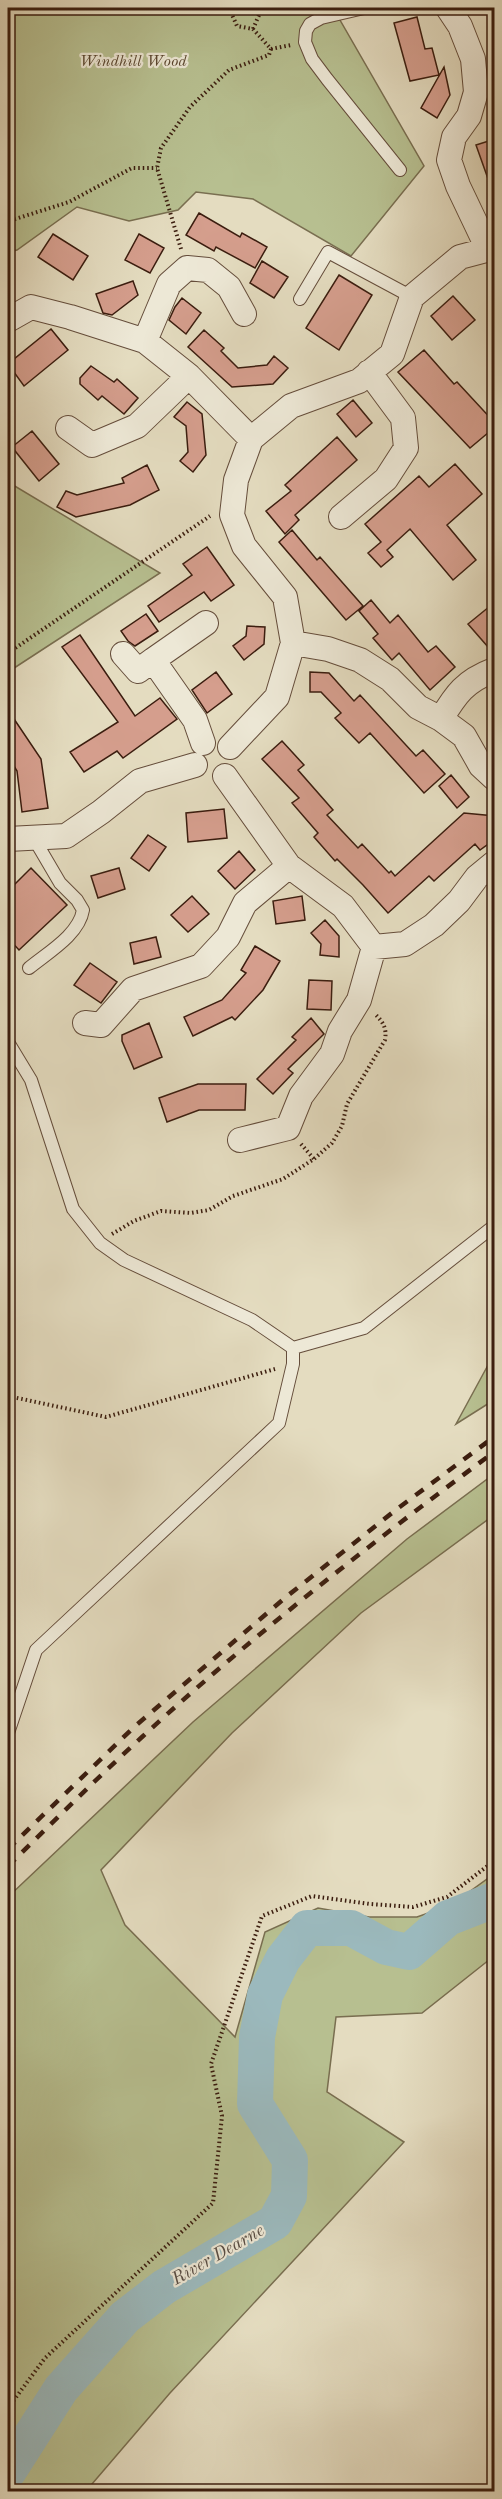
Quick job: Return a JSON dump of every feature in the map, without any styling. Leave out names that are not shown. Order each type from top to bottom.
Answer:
[{"type":"street","points":[[230,747],[276,697],[293,643],[285,597],[244,546],[232,515],[236,480],[251,439],[291,406],[360,381],[392,354],[412,297],[460,257],[491,248],[458,186],[449,160],[454,136],[469,116],[476,92],[473,59],[460,26],[448,8]]},
{"type":"street","points":[[145,341],[169,284],[187,268],[208,270],[229,287],[244,314]]},
{"type":"street","points":[[8,320],[31,307],[145,341],[189,376],[251,439]]},
{"type":"street","points":[[341,517],[386,479],[406,448],[403,418],[369,372]]},
{"type":"street","points":[[68,428],[92,445],[137,426],[189,376]]},
{"type":"street","points":[[123,654],[138,671],[206,622]]},
{"type":"street","points":[[293,643],[328,649],[360,660],[390,679],[418,707],[441,719],[464,736],[481,766],[495,778]]},
{"type":"street","points":[[8,839],[66,836],[140,781],[199,754],[214,739],[230,747],[234,759],[230,772],[225,776],[207,778],[202,775],[199,754],[195,720],[153,660]]},
{"type":"street","points":[[441,719],[458,692],[478,676],[495,670]]},
{"type":"street","points":[[225,776],[289,866],[343,906],[374,947]]},
{"type":"street","points":[[374,947],[405,944],[434,926],[459,901],[477,877],[495,863]]},
{"type":"street","points":[[85,1023],[101,1025],[133,989],[201,966],[228,936],[245,903],[289,866]]},
{"type":"street","points":[[240,1140],[288,1128],[301,1096],[332,1054],[340,1031],[358,1000],[374,947]]},
{"type":"lane","points":[[364,8],[321,18],[310,24],[306,31],[305,42],[312,59],[400,170]]},
{"type":"lane","points":[[300,299],[328,252],[412,297]]},
{"type":"lane","points":[[29,969],[74,930],[81,920],[83,910],[77,900],[60,883],[33,837]]},
{"type":"lane","points":[[8,1042],[31,1080],[72,1209],[100,1243],[124,1260],[252,1320],[293,1348]]},
{"type":"lane","points":[[293,1348],[364,1328],[495,1226]]},
{"type":"lane","points":[[8,1733],[36,1650],[279,1423],[293,1364],[293,1348]]},
{"type":"path","points":[[187,268],[157,168],[161,148],[190,107],[229,70],[269,55],[271,49],[253,29],[237,26],[229,8]]},
{"type":"path","points":[[253,29],[262,8]]},
{"type":"path","points":[[8,215],[12,220],[27,217],[69,202],[132,168],[157,168]]},
{"type":"path","points":[[8,653],[196,524],[233,502]]},
{"type":"path","points":[[8,1396],[105,1417],[293,1364]]},
{"type":"path","points":[[8,2408],[45,2358],[213,2204],[222,2116],[211,2064],[262,1916],[312,1896],[413,1907],[447,1897],[495,1861]]},
{"type":"green space","name":"Windhill Wood","points":[[8,8],[333,8],[424,166],[351,256],[253,199],[196,192],[178,210],[129,221],[77,207],[17,250],[8,252]]},
{"type":"green space","points":[[8,482],[160,573],[8,672]]},
{"type":"green space","points":[[494,1354],[494,1400],[456,1424]]},
{"type":"green space","points":[[494,1474],[494,1515],[361,1613],[232,1733],[101,1870],[125,1925],[235,2037],[265,1932],[318,1908],[369,1917],[417,1917],[451,1905],[494,1874],[494,1956],[422,2013],[336,2017],[327,2092],[404,2142],[170,2393],[86,2491],[8,2492],[8,1897],[193,1722],[407,1539]]},
{"type":"water","points":[[8,2117],[13,2128],[14,2147],[8,2164]]},
{"type":"building","points":[[417,17],[425,49],[432,48],[439,75],[410,81],[394,23]]},
{"type":"building","points":[[444,67],[450,95],[437,118],[421,108]]},
{"type":"building","points":[[495,139],[495,189],[492,190],[476,145]]},
{"type":"building","points":[[199,213],[240,237],[242,233],[267,247],[255,268],[216,247],[214,251],[186,235]]},
{"type":"building","points":[[53,234],[88,256],[73,280],[38,257]]},
{"type":"building","points":[[139,234],[164,248],[150,273],[125,260]]},
{"type":"building","points":[[262,261],[288,277],[274,298],[250,283]]},
{"type":"building","points":[[339,275],[372,295],[339,350],[306,328]]},
{"type":"building","points":[[133,281],[138,295],[112,315],[103,313],[96,294]]},
{"type":"building","points":[[453,296],[475,320],[452,340],[431,316]]},
{"type":"building","points":[[182,298],[201,313],[186,334],[169,320]]},
{"type":"building","points":[[51,329],[68,350],[24,386],[8,364]]},
{"type":"building","points":[[204,330],[224,348],[221,351],[238,368],[267,365],[274,356],[288,368],[273,384],[232,387],[188,347]]},
{"type":"building","points":[[424,350],[454,384],[457,382],[495,423],[495,427],[470,448],[398,372]]},
{"type":"building","points":[[91,366],[114,382],[117,379],[138,398],[124,414],[102,396],[98,400],[80,384],[80,378]]},
{"type":"building","points":[[353,400],[372,423],[356,437],[337,414]]},
{"type":"building","points":[[187,402],[202,414],[206,455],[193,472],[180,461],[188,452],[186,426],[174,417]]},
{"type":"building","points":[[32,431],[59,464],[39,481],[12,447]]},
{"type":"building","points":[[337,437],[357,460],[295,515],[299,520],[285,534],[266,511],[291,491],[285,485]]},
{"type":"building","points":[[455,464],[482,494],[447,525],[476,560],[453,580],[410,529],[387,550],[393,557],[381,567],[368,553],[381,542],[365,524],[419,476],[429,487]]},
{"type":"building","points":[[147,465],[159,490],[130,505],[76,517],[57,507],[66,491],[77,495],[124,483],[122,478]]},
{"type":"building","points":[[292,530],[317,560],[320,557],[363,606],[346,620],[279,542]]},
{"type":"building","points":[[207,547],[234,585],[211,601],[204,592],[159,622],[148,606],[192,575],[183,564]]},
{"type":"building","points":[[371,600],[390,623],[398,615],[428,652],[436,646],[455,667],[430,690],[399,653],[392,660],[373,638],[378,634],[359,611]]},
{"type":"building","points":[[495,602],[495,655],[468,624]]},
{"type":"building","points":[[146,614],[158,631],[135,646],[121,631]]},
{"type":"building","points":[[247,626],[265,627],[264,644],[244,660],[233,646],[246,636]]},
{"type":"building","points":[[80,635],[135,716],[160,698],[177,719],[123,758],[117,751],[84,772],[70,752],[118,722],[62,647]]},
{"type":"building","points":[[216,672],[232,694],[207,713],[192,690]]},
{"type":"building","points":[[310,672],[329,673],[354,701],[360,695],[416,756],[423,750],[445,774],[424,793],[370,733],[359,743],[335,718],[341,713],[321,692],[310,692]]},
{"type":"building","points":[[8,710],[41,759],[48,808],[22,812],[17,771],[8,756]]},
{"type":"building","points":[[282,741],[304,765],[298,770],[333,810],[327,815],[358,848],[362,844],[389,873],[391,871],[395,876],[464,813],[495,816],[495,839],[480,850],[475,844],[434,881],[429,876],[388,913],[314,837],[318,833],[292,803],[299,798],[262,759]]},
{"type":"building","points":[[451,775],[469,797],[457,808],[439,786]]},
{"type":"building","points":[[224,809],[227,838],[188,842],[186,813]]},
{"type":"building","points":[[148,835],[166,847],[149,871],[131,858]]},
{"type":"building","points":[[239,851],[255,870],[235,889],[218,871]]},
{"type":"building","points":[[31,868],[67,905],[19,950],[8,938],[8,891]]},
{"type":"building","points":[[119,868],[125,889],[98,898],[91,876]]},
{"type":"building","points":[[192,896],[209,914],[188,932],[171,915]]},
{"type":"building","points":[[302,896],[305,920],[276,924],[273,901]]},
{"type":"building","points":[[325,920],[339,936],[339,957],[320,955],[321,944],[311,933]]},
{"type":"building","points":[[156,937],[161,957],[134,964],[130,943]]},
{"type":"building","points":[[255,946],[280,961],[263,990],[235,1020],[232,1017],[193,1036],[184,1017],[222,1000],[246,973],[241,970]]},
{"type":"building","points":[[90,963],[117,982],[101,1003],[74,985]]},
{"type":"building","points":[[309,980],[332,981],[331,1010],[307,1009]]},
{"type":"building","points":[[311,1018],[324,1034],[288,1069],[293,1073],[273,1094],[257,1079],[296,1040],[292,1037]]},
{"type":"building","points":[[149,1023],[162,1057],[134,1069],[122,1041],[122,1035]]},
{"type":"building","points":[[198,1084],[246,1084],[245,1110],[199,1110],[167,1122],[159,1098]]},
{"type":"waterway","name":"River Dearne","points":[[8,2472],[61,2389],[125,2317],[164,2287],[275,2222],[289,2196],[290,2160],[255,2104],[257,2037],[265,1995],[283,1959],[307,1928],[351,1928],[386,1947],[409,1952],[448,1918],[494,1900]]},
{"type":"railway","points":[[8,1849],[133,1728],[286,1597],[397,1509],[494,1437]]},
{"type":"railway","points":[[8,1866],[125,1753],[227,1662],[359,1555],[494,1452]]}]
